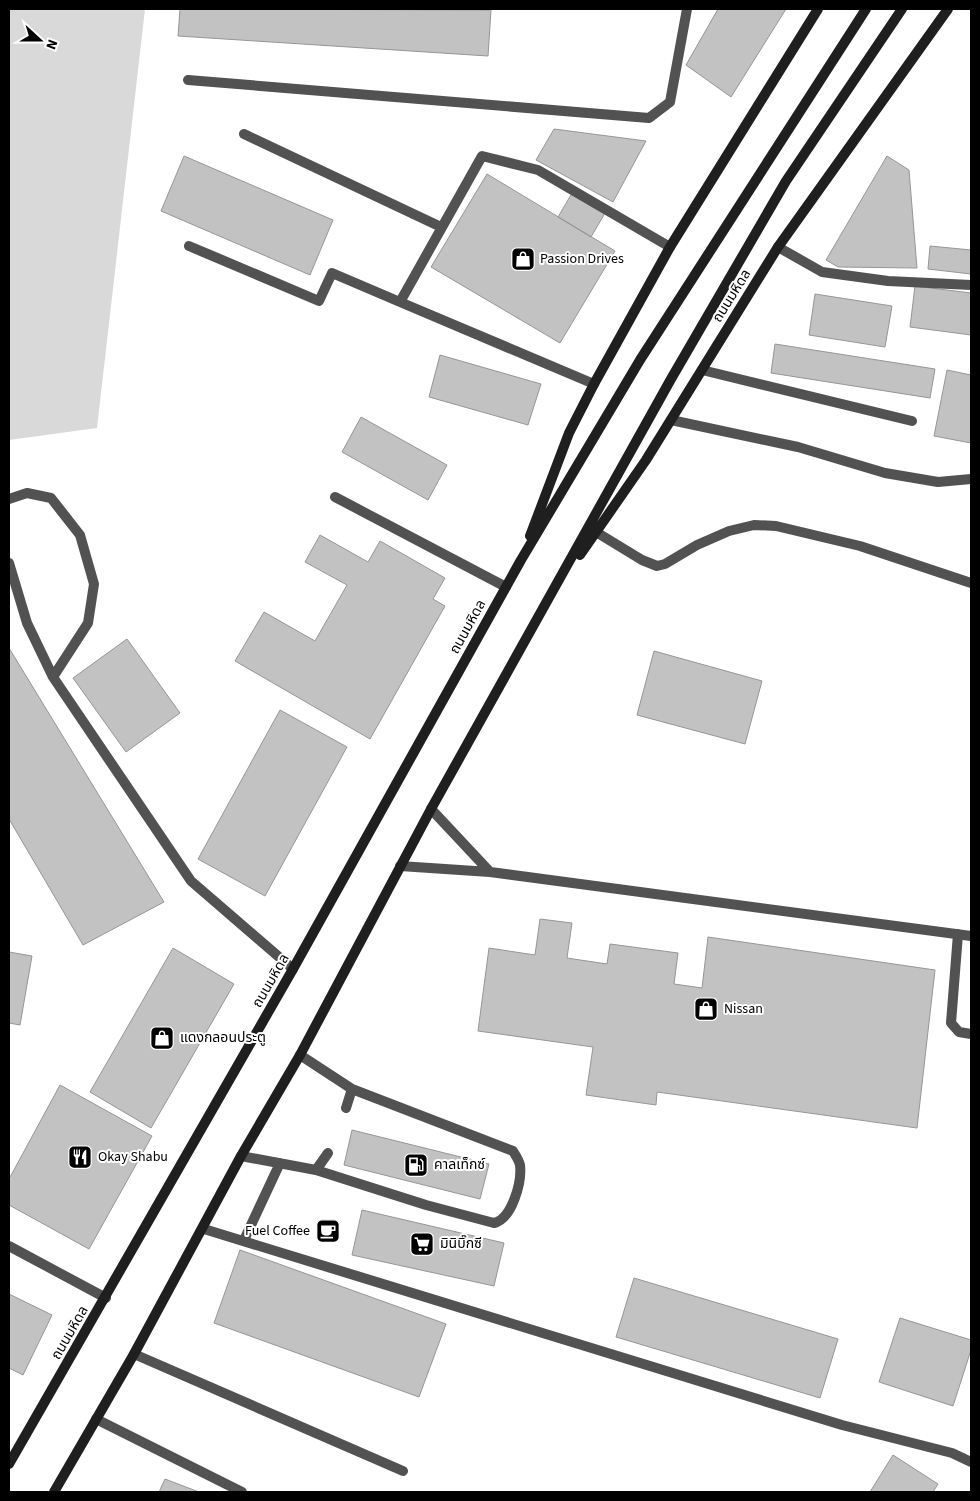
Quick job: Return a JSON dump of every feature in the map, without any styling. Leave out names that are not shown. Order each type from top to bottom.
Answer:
[{"type":"main road","name":"ถนนมหิดล","points":[[521,560],[569,433],[594,384],[670,247],[818,9]]},
{"type":"main road","name":"ถนนมหิดล","points":[[9,1464],[106,1298],[293,969],[521,560],[640,360],[866,9]]},
{"type":"main road","name":"ถนนมหิดล","points":[[54,1492],[204,1229],[241,1156],[300,1054],[431,809],[671,379],[786,181],[902,9]]},
{"type":"main road","name":"ถนนมหิดล","points":[[547,603],[671,420],[778,247],[948,9]]},
{"type":"street","points":[[188,80],[649,118],[670,102],[687,9]]},
{"type":"street","points":[[244,134],[441,227]]},
{"type":"street","points":[[400,302],[482,156],[538,170],[670,247]]},
{"type":"street","points":[[189,246],[319,301],[332,273],[594,384]]},
{"type":"street","points":[[778,247],[822,272],[888,282],[971,284]]},
{"type":"street","points":[[702,370],[912,421]]},
{"type":"street","points":[[671,420],[798,447],[886,473],[938,482],[971,479]]},
{"type":"street","points":[[9,499],[27,493],[51,498],[80,535],[94,584],[88,623],[53,678]]},
{"type":"street","points":[[334,497],[506,587]]},
{"type":"street","points":[[596,532],[642,560],[657,566],[665,564],[697,545],[729,531],[754,525],[776,526],[860,546],[971,582]]},
{"type":"street","points":[[9,563],[28,623],[53,678],[191,882],[293,969]]},
{"type":"street","points":[[431,809],[490,872]]},
{"type":"street","points":[[400,866],[490,872],[971,936]]},
{"type":"street","points":[[958,934],[951,1022],[959,1032],[971,1034]]},
{"type":"street","points":[[241,1156],[316,1170],[426,1205],[494,1223],[501,1222],[509,1212],[518,1184],[520,1166],[513,1151],[352,1090],[300,1054]]},
{"type":"street","points":[[346,1108],[352,1090]]},
{"type":"street","points":[[316,1170],[328,1153]]},
{"type":"street","points":[[244,1240],[280,1163]]},
{"type":"street","points":[[204,1229],[842,1425],[952,1452],[971,1462]]},
{"type":"street","points":[[9,1246],[106,1298]]},
{"type":"street","points":[[134,1354],[403,1471]]},
{"type":"street","points":[[96,1419],[242,1492]]},
{"type":"shaded area","points":[[9,9],[145,9],[97,428],[9,440]]},
{"type":"building","points":[[180,9],[491,10],[488,56],[178,36]]},
{"type":"building","points":[[718,9],[786,9],[731,97],[686,65]]},
{"type":"building","points":[[554,129],[646,141],[613,202],[536,160]]},
{"type":"building","points":[[184,156],[333,220],[310,275],[161,211]]},
{"type":"building","points":[[887,156],[909,170],[917,268],[838,267],[826,260]]},
{"type":"building","name":"Passion Drives","points":[[487,174],[615,251],[560,343],[431,267]]},
{"type":"building","points":[[575,188],[608,208],[591,237],[558,217]]},
{"type":"building","points":[[930,246],[971,250],[971,274],[928,269]]},
{"type":"building","points":[[915,286],[971,293],[971,335],[910,327]]},
{"type":"building","points":[[815,294],[892,306],[885,347],[809,335]]},
{"type":"building","points":[[775,344],[935,369],[930,398],[771,373]]},
{"type":"building","points":[[440,355],[541,384],[528,425],[429,397]]},
{"type":"building","points":[[947,370],[971,375],[971,443],[934,436]]},
{"type":"building","points":[[361,417],[447,465],[428,500],[342,452]]},
{"type":"building","points":[[320,535],[368,562],[380,541],[445,578],[433,599],[445,606],[370,739],[235,661],[264,612],[315,641],[347,585],[305,562]]},
{"type":"building","points":[[127,639],[180,713],[126,752],[73,678]]},
{"type":"building","points":[[9,648],[164,902],[83,945],[9,819]]},
{"type":"building","points":[[654,651],[762,681],[745,744],[637,715]]},
{"type":"building","points":[[280,710],[347,747],[265,896],[198,859]]},
{"type":"building","name":"Nissan","points":[[540,919],[572,923],[567,958],[607,964],[610,944],[678,953],[674,984],[702,988],[708,937],[935,970],[917,1128],[657,1092],[656,1105],[586,1095],[593,1047],[478,1031],[489,948],[535,955]]},
{"type":"building","name":"แดงกลอนประตู","points":[[173,948],[234,984],[151,1128],[90,1092]]},
{"type":"building","points":[[9,952],[32,956],[20,1025],[9,1023]]},
{"type":"building","name":"Okay Shabu","points":[[60,1085],[152,1136],[89,1249],[9,1205],[9,1179]]},
{"type":"building","name":"คาลเท็กซ์","points":[[352,1130],[489,1164],[480,1199],[344,1165]]},
{"type":"building","points":[[362,1210],[504,1243],[494,1286],[352,1255]]},
{"type":"building","points":[[240,1250],[446,1324],[419,1397],[214,1323]]},
{"type":"building","points":[[634,1278],[838,1339],[820,1398],[616,1337]]},
{"type":"building","points":[[9,1294],[52,1315],[23,1375],[9,1368]]},
{"type":"building","points":[[900,1318],[971,1340],[971,1350],[953,1406],[879,1382]]},
{"type":"building","points":[[893,1455],[938,1484],[933,1492],[870,1492]]},
{"type":"building","points":[[165,1479],[199,1492],[159,1492]]},
{"type":"place","name":"Passion Drives","points":[[523,259]]},
{"type":"place","name":"Nissan","points":[[706,1009]]},
{"type":"place","name":"แดงกลอนประตู","points":[[162,1038]]},
{"type":"place","name":"Okay Shabu","points":[[80,1157]]},
{"type":"place","name":"คาลเท็กซ์","points":[[416,1165]]},
{"type":"place","name":"Fuel Coffee","points":[[328,1231]]},
{"type":"place","name":"มินิบิ๊กซี","points":[[422,1244]]}]
